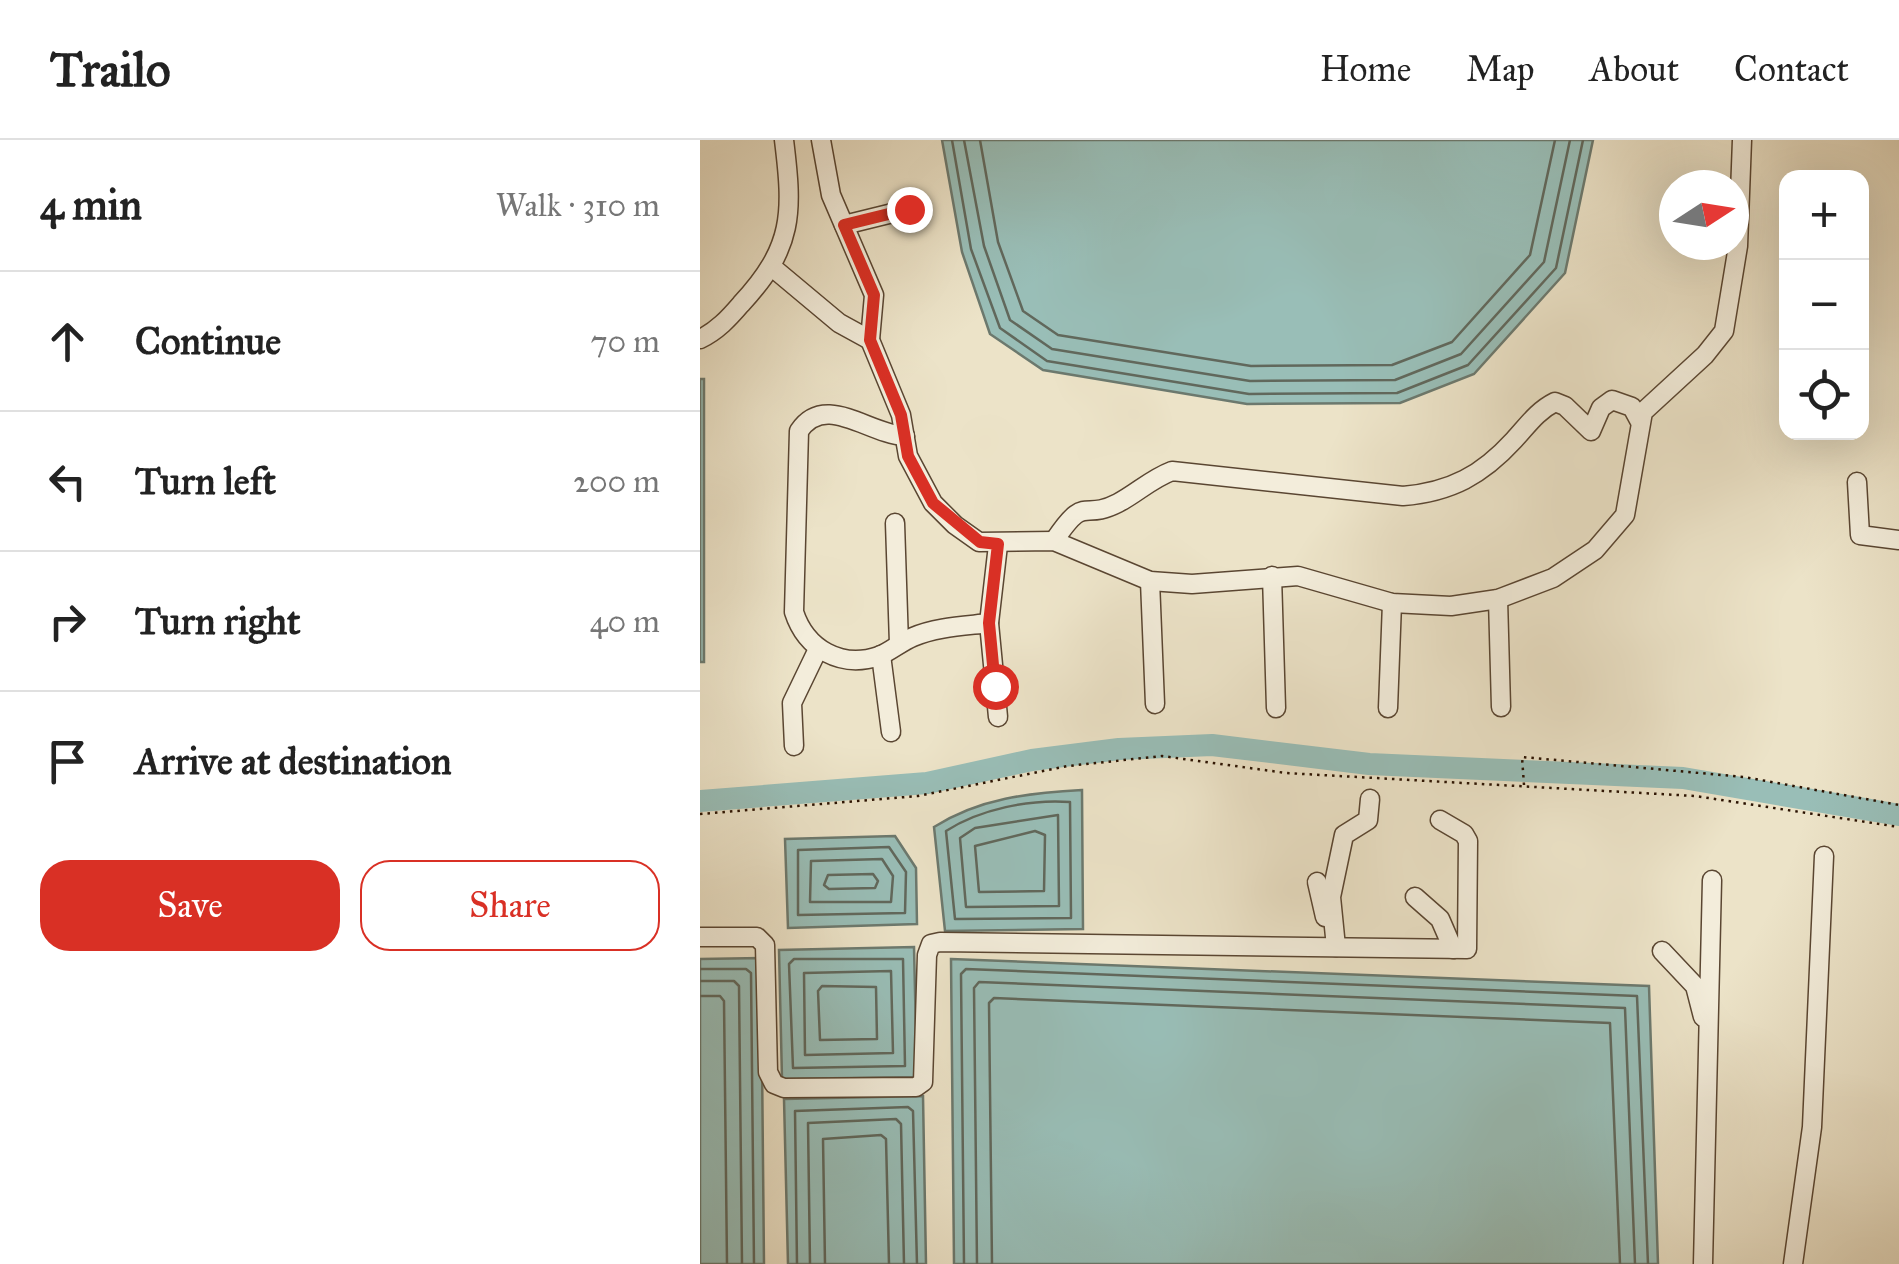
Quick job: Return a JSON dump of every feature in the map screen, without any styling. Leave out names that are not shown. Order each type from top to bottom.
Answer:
[{"type":"street","points":[[700,338],[730,316],[772,267],[790,218],[784,140]]},
{"type":"street","points":[[820,140],[831,195],[874,295],[870,340],[905,436],[908,456],[933,503],[980,542],[1054,540],[1150,581],[1192,584],[1298,576],[1392,603],[1451,606],[1498,599],[1553,578],[1595,550],[1624,514],[1639,420],[1661,391],[1705,355],[1724,331],[1738,246],[1742,140]]},
{"type":"street","points":[[844,225],[909,209]]},
{"type":"street","points":[[772,267],[839,323],[870,340]]},
{"type":"street","points":[[1054,540],[1072,514],[1082,508],[1116,504],[1150,479],[1172,471],[1403,496],[1433,494],[1461,484],[1492,465],[1542,409],[1555,402],[1565,406],[1591,432],[1602,408],[1612,400],[1632,407],[1639,420]]},
{"type":"street","points":[[905,436],[885,435],[829,414],[806,421],[799,430],[794,612],[804,636],[818,649],[850,662],[881,655],[945,628],[989,623]]},
{"type":"street","points":[[1857,482],[1860,535],[1899,540]]},
{"type":"street","points":[[895,523],[900,644]]},
{"type":"street","points":[[998,544],[989,623],[998,717]]},
{"type":"street","points":[[1272,576],[1276,708]]},
{"type":"street","points":[[1150,581],[1155,704]]},
{"type":"street","points":[[1498,599],[1502,707]]},
{"type":"street","points":[[1388,708],[1392,603]]},
{"type":"street","points":[[794,746],[792,703],[818,649]]},
{"type":"street","points":[[881,655],[891,732]]},
{"type":"street","points":[[1336,947],[1332,898],[1344,835],[1368,820],[1370,799]]},
{"type":"street","points":[[1440,820],[1467,838],[1460,949]]},
{"type":"street","points":[[1793,1264],[1812,1127],[1824,856]]},
{"type":"street","points":[[1702,1264],[1712,880]]},
{"type":"street","points":[[1318,882],[1322,913],[1332,926]]},
{"type":"street","points":[[1414,898],[1440,919],[1460,949]]},
{"type":"street","points":[[700,938],[756,937],[764,945],[768,1072],[774,1084],[784,1088],[921,1085],[928,955],[931,944],[940,942],[1460,949]]},
{"type":"street","points":[[1662,952],[1695,986],[1708,1037]]},
{"type":"path","points":[[700,814],[918,796],[1068,766],[1162,756],[1286,773],[1695,796],[1899,826]]},
{"type":"path","points":[[1524,786],[1522,757],[1689,770],[1899,805]]},
{"type":"water","points":[[942,140],[1593,140],[1565,273],[1474,374],[1400,403],[1247,404],[1043,370],[990,334],[962,252]]},
{"type":"water","points":[[700,379],[704,379],[704,662],[700,662]]},
{"type":"water","points":[[1082,790],[1083,929],[945,931],[934,827],[987,803]]},
{"type":"water","points":[[895,836],[916,868],[917,924],[788,928],[785,839]]},
{"type":"water","points":[[914,947],[917,1077],[782,1079],[779,950]]},
{"type":"water","points":[[761,958],[764,1264],[700,1264],[700,959]]},
{"type":"water","points":[[951,959],[1649,986],[1658,1264],[954,1264]]},
{"type":"water","points":[[923,1096],[926,1264],[788,1264],[784,1099]]},
{"type":"waterway","points":[[700,801],[927,783],[1032,760],[1119,749],[1212,745],[1369,764],[1683,778],[1899,815]]},
{"type":"route","points":[[909,209],[844,225],[872,286],[870,340],[901,415],[908,456],[933,503],[955,525],[980,542],[998,544],[989,623],[995,686]]}]
